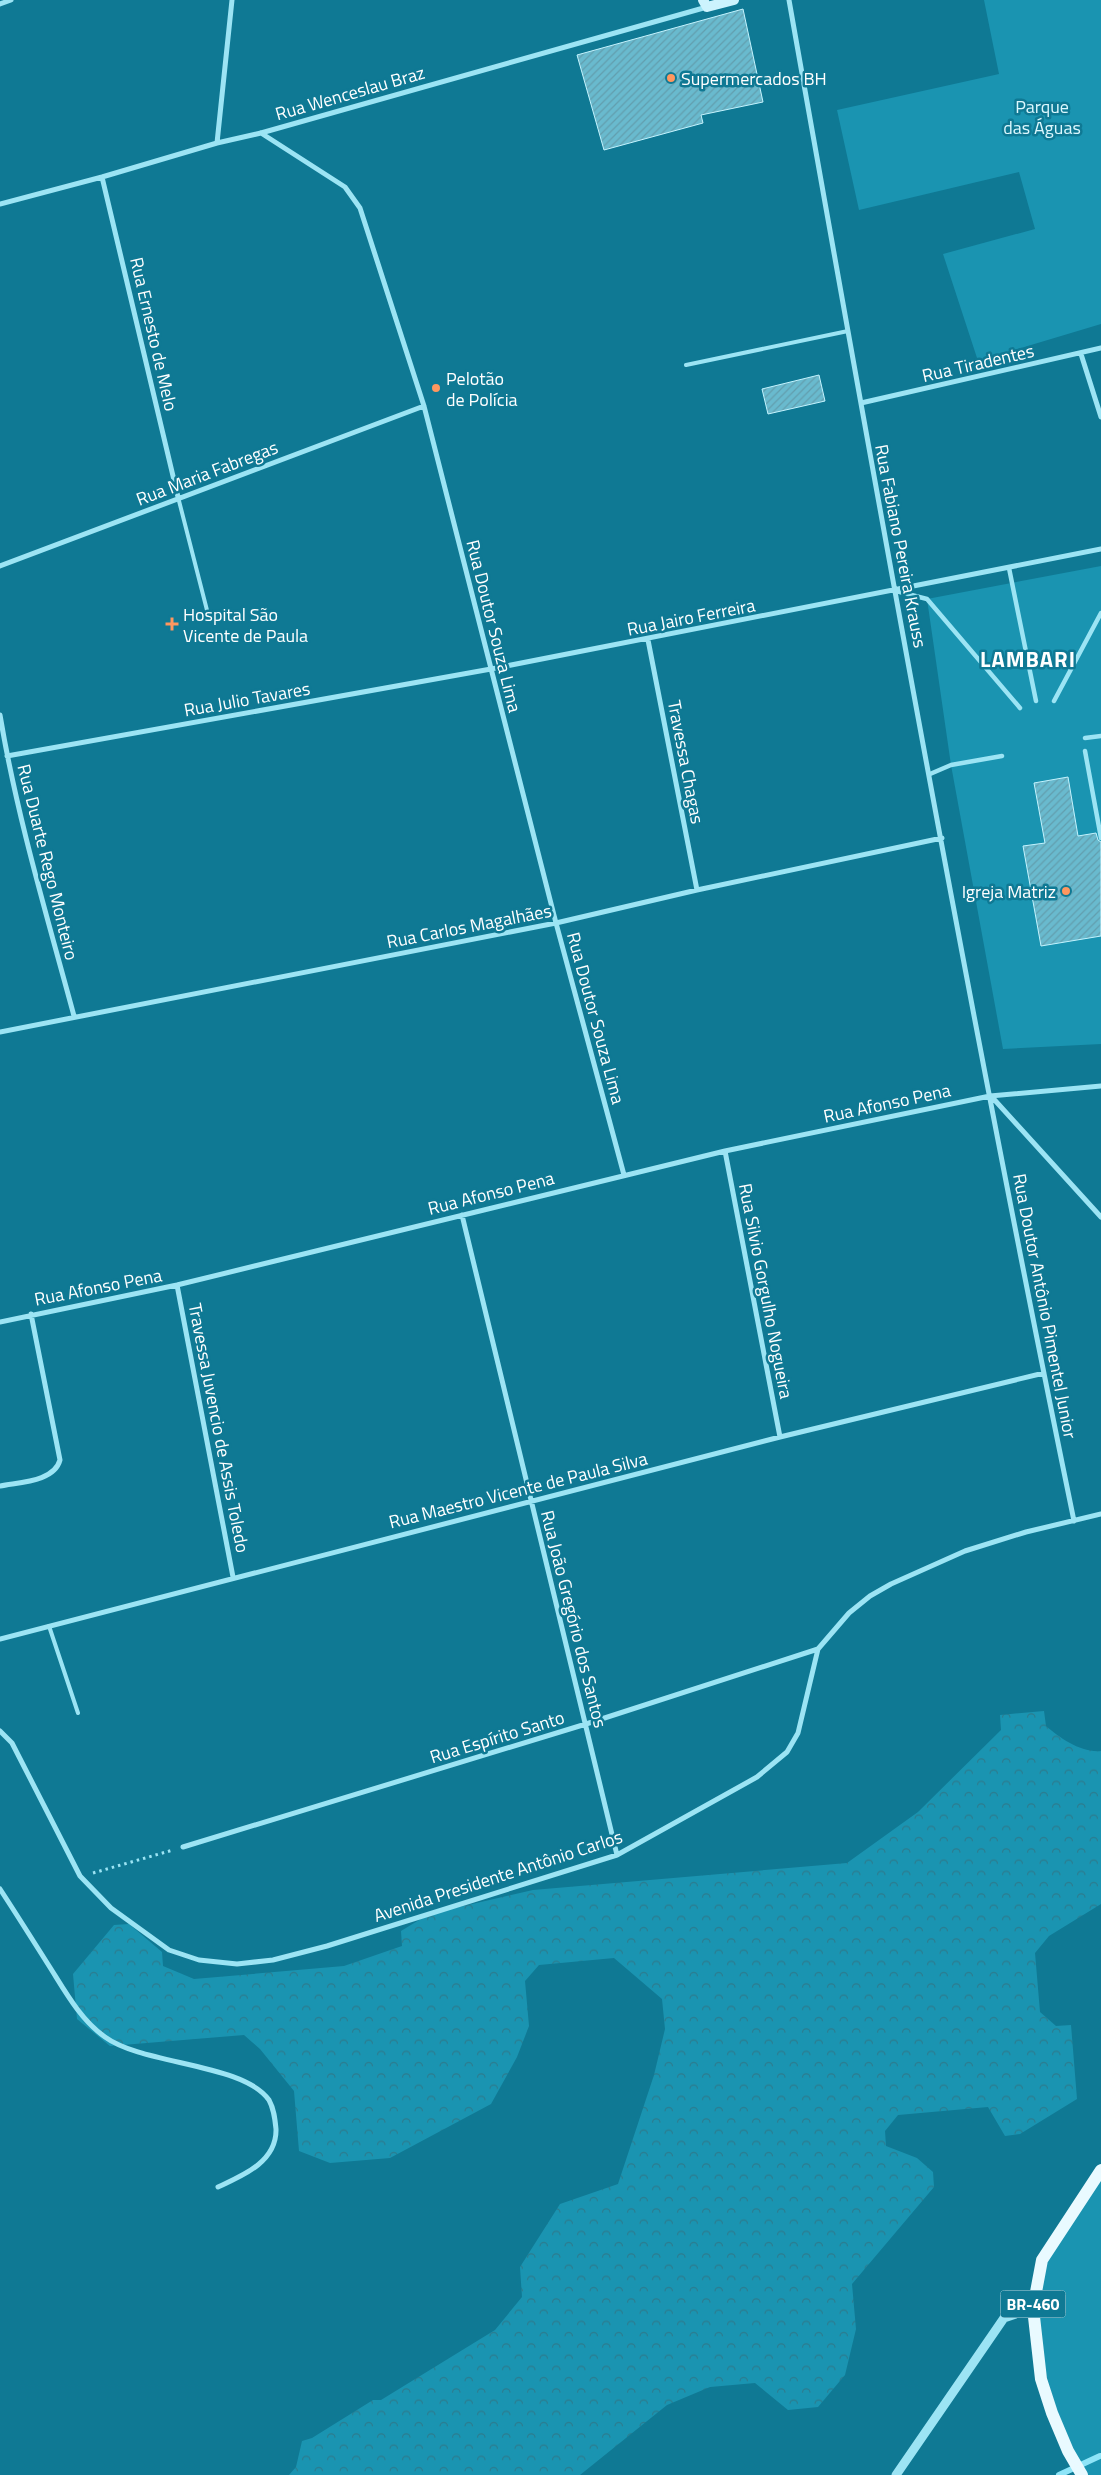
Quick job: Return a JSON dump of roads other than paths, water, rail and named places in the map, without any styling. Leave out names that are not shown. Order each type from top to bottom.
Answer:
[{"type":"main road","points":[[705,3],[734,0]]},
{"type":"main road","name":"BR-460","points":[[1082,2475],[1068,2451],[1040,2379],[1032,2308],[1042,2260],[1101,2170]]},
{"type":"street","points":[[0,4],[11,0]]},
{"type":"street","points":[[217,143],[232,0]]},
{"type":"street","name":"Rua Fabiano Pereira Krauss","points":[[789,0],[861,403],[990,1096]]},
{"type":"street","name":"Rua Wenceslau Braz","points":[[0,204],[102,177],[217,143],[262,133],[705,3]]},
{"type":"street","name":"Rua Doutor Souza Lima","points":[[262,133],[345,187],[356,199],[424,406],[556,923],[624,1175]]},
{"type":"street","name":"Rua Ernesto de Melo","points":[[102,177],[178,498]]},
{"type":"street","name":"Rua Tiradentes","points":[[861,403],[1101,348]]},
{"type":"street","points":[[1081,354],[1101,417]]},
{"type":"street","name":"Rua Maria Fabregas","points":[[0,566],[424,406]]},
{"type":"street","name":"Rua Jairo Ferreira","points":[[491,669],[648,640],[1101,549]]},
{"type":"street","points":[[1009,568],[1036,701]]},
{"type":"street","points":[[896,591],[926,599],[1020,708]]},
{"type":"street","points":[[1054,701],[1101,613]]},
{"type":"street","name":"Travessa Chagas","points":[[648,640],[697,890]]},
{"type":"street","name":"Rua Julio Tavares","points":[[7,756],[491,669]]},
{"type":"street","name":"Rua Duarte Rego Monteiro","points":[[0,715],[7,756],[74,1016]]},
{"type":"street","points":[[1085,738],[1101,736]]},
{"type":"street","points":[[1085,751],[1101,838]]},
{"type":"street","points":[[930,774],[951,766],[1002,756]]},
{"type":"street","name":"Rua Carlos Magalhães","points":[[0,1032],[556,923],[697,890],[942,838]]},
{"type":"street","name":"Rua Afonso Pena","points":[[0,1322],[177,1285],[725,1151],[990,1096],[1101,1086]]},
{"type":"street","points":[[990,1096],[1101,1217]]},
{"type":"street","name":"Rua Doutor Antônio Pimentel Junior","points":[[990,1096],[1074,1521]]},
{"type":"street","name":"Rua Silvio Gorgulho Nogueira","points":[[725,1151],[780,1437]]},
{"type":"street","name":"Rua João Gregório dos Santos","points":[[462,1215],[617,1855]]},
{"type":"street","name":"Travessa Juvencio de Assis Toledo","points":[[177,1285],[233,1577]]},
{"type":"street","points":[[0,1486],[51,1474],[58,1467],[60,1460],[31,1314]]},
{"type":"street","name":"Rua Maestro Vicente de Paula Silva","points":[[0,1639],[233,1577],[780,1437],[1044,1373]]},
{"type":"street","name":"Avenida Presidente Antônio Carlos","points":[[0,1731],[12,1743],[80,1876],[110,1908],[170,1950],[199,1960],[237,1964],[273,1960],[326,1946],[617,1855],[757,1777],[787,1752],[798,1732],[818,1649],[849,1613],[891,1584],[965,1551],[1026,1532],[1101,1514]]},
{"type":"street","name":"Rua Espírito Santo","points":[[183,1847],[586,1724],[818,1649]]},
{"type":"street","points":[[0,1889],[72,2002],[88,2023],[105,2037],[137,2050],[238,2078],[256,2087],[269,2100],[275,2116],[276,2134],[268,2154],[252,2171],[218,2187]]},
{"type":"street","points":[[896,2475],[1004,2318],[1032,2308]]},
{"type":"lane","points":[[686,365],[848,330]]},
{"type":"lane","points":[[178,498],[209,618]]},
{"type":"lane","points":[[48,1626],[78,1713]]},
{"type":"waterway","points":[[1059,2475],[1100,2456]]},
{"type":"place","name":"Supermercados BH","points":[[671,78]]},
{"type":"place","name":"Pelotão de Polícia","points":[[436,388]]},
{"type":"place","name":"Hospital São Vicente de Paula","points":[[172,624]]},
{"type":"place","name":"Igreja Matriz","points":[[1066,891]]},
{"type":"district","name":"LAMBARI","points":[[1028,659]]},
{"type":"park label","name":"Parque das Águas","points":[[1042,116]]}]
